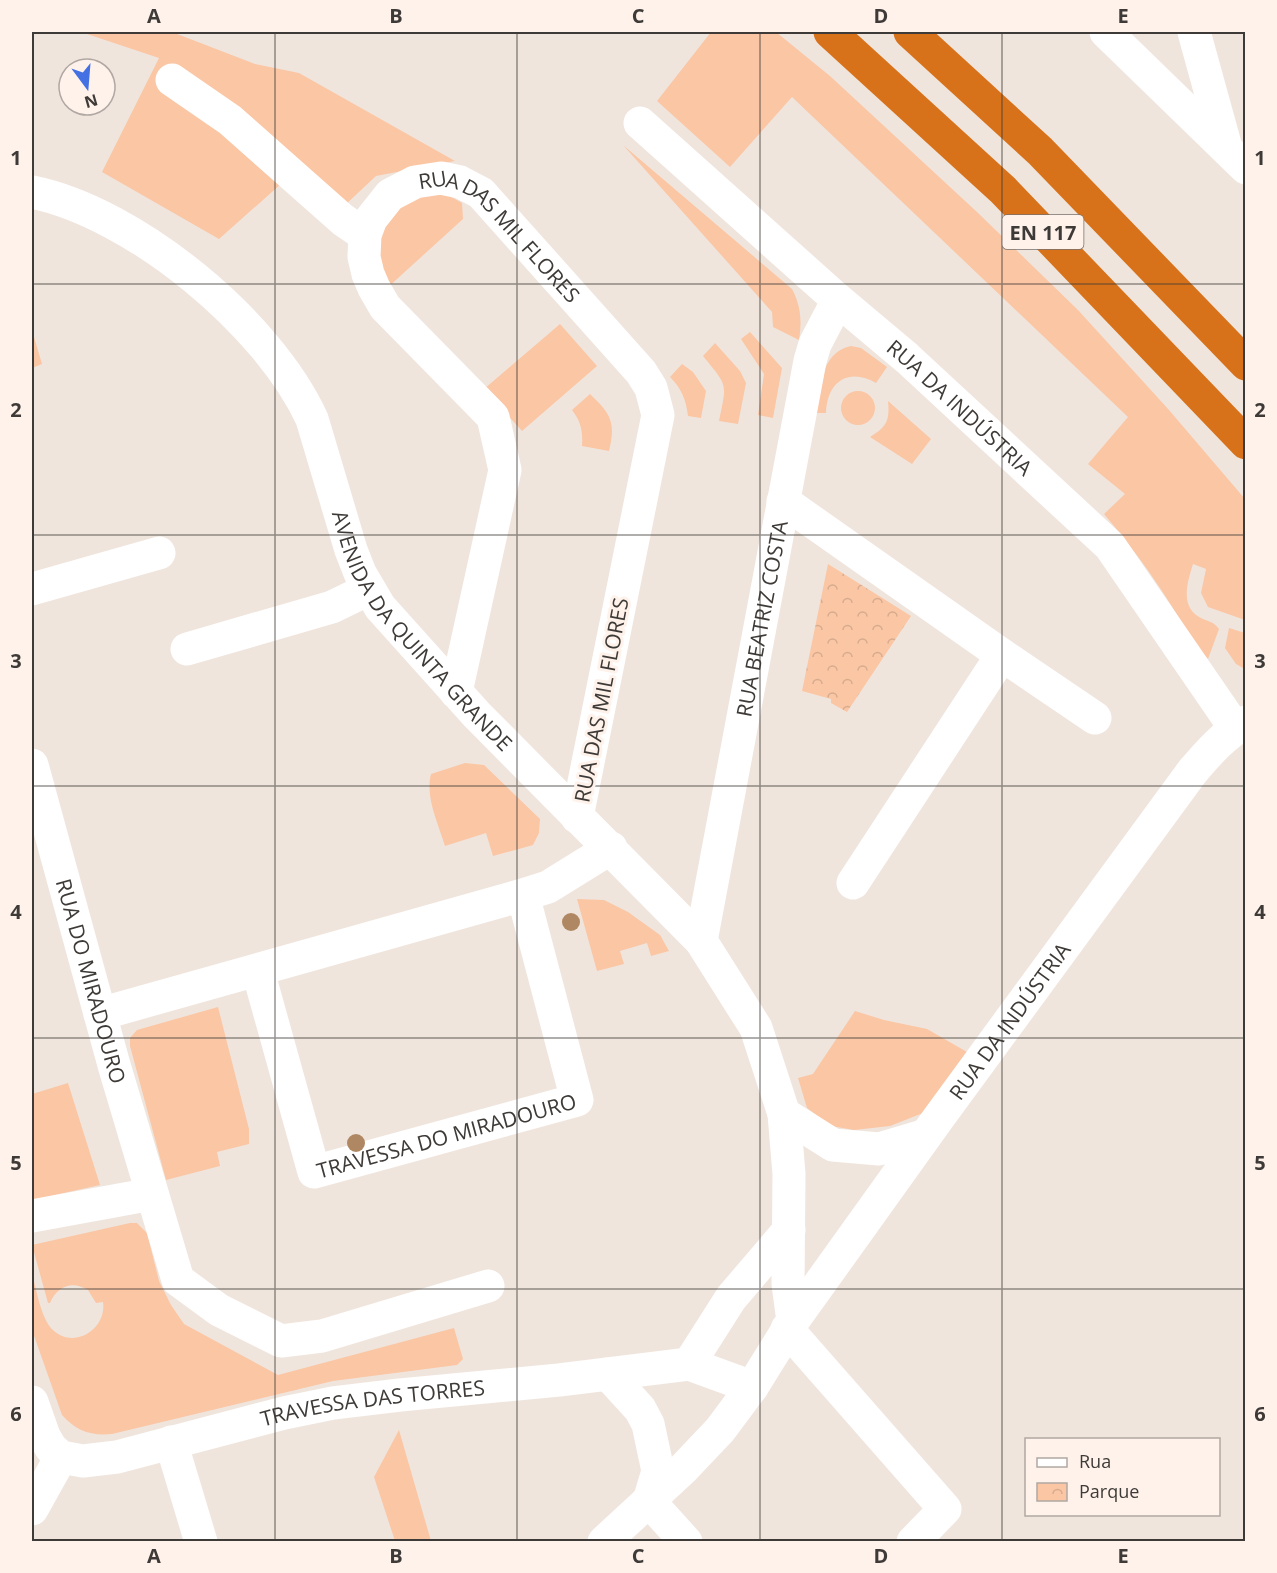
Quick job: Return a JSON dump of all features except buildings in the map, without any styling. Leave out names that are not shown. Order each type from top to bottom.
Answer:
[{"type":"highway","name":"EN 117","points":[[830,32],[1003,190],[1245,443]]},
{"type":"highway","name":"EN 117","points":[[910,32],[1040,151],[1245,364]]},
{"type":"street","points":[[1106,32],[1236,159]]},
{"type":"street","points":[[1194,32],[1236,159]]},
{"type":"street","points":[[172,80],[231,120],[343,220],[365,236]]},
{"type":"street","name":"RUA DA INDÚSTRIA","points":[[640,123],[838,300],[907,358],[1110,546],[1240,725],[1211,750],[1192,772],[790,1325]]},
{"type":"street","name":"RUA DAS MIL FLORES","points":[[456,692],[505,470],[493,417],[386,307],[368,274],[364,257],[365,236],[371,219],[390,195],[415,182],[441,178],[460,182],[481,193],[641,372],[651,388],[658,415],[577,817]]},
{"type":"street","name":"AVENIDA DA QUINTA GRANDE","points":[[32,192],[44,194],[88,211],[130,232],[171,259],[250,330],[293,384],[312,419],[351,550],[380,607],[456,692],[701,941],[756,1028],[784,1114],[789,1174],[790,1325]]},
{"type":"street","name":"RUA BEATRIZ COSTA","points":[[701,941],[810,361],[814,344],[838,300]]},
{"type":"street","points":[[783,501],[1095,718]]},
{"type":"street","points":[[32,589],[159,553]]},
{"type":"street","points":[[187,649],[332,607],[369,589]]},
{"type":"street","points":[[853,883],[1002,655]]},
{"type":"street","name":"RUA DO MIRADOURO","points":[[32,765],[100,1014],[178,1280],[219,1310],[281,1341],[322,1336],[488,1286]]},
{"type":"street","points":[[100,1014],[548,887],[611,848]]},
{"type":"street","name":"TRAVESSA DO MIRADOURO","points":[[258,971],[314,1173],[577,1101],[523,895]]},
{"type":"street","points":[[784,1114],[833,1145],[879,1149],[926,1135]]},
{"type":"street","points":[[32,1216],[152,1194]]},
{"type":"street","points":[[689,1364],[731,1298],[789,1230]]},
{"type":"street","points":[[604,1542],[684,1469],[720,1430],[752,1387],[790,1325],[945,1509],[913,1542]]},
{"type":"street","name":"TRAVESSA DAS TORRES","points":[[61,1457],[83,1461],[98,1460],[333,1403],[689,1364],[752,1387]]},
{"type":"street","points":[[608,1374],[640,1409],[648,1424],[658,1471],[649,1501]]},
{"type":"street","points":[[32,1402],[44,1436],[51,1448],[61,1457],[32,1509]]},
{"type":"street","points":[[171,1442],[201,1542]]},
{"type":"street","points":[[649,1501],[686,1542]]},
{"type":"green space","points":[[81,32],[172,32],[255,64],[299,73],[455,161],[376,176],[344,206],[300,167],[219,239],[102,172],[159,58]]},
{"type":"green space","points":[[711,32],[776,32],[830,76],[977,212],[1078,310],[1169,410],[1245,499],[1245,620],[1208,607],[1201,593],[1206,569],[1193,564],[1187,587],[1190,609],[1195,615],[1219,629],[1208,659],[1147,570],[1104,514],[1125,494],[1088,464],[1128,417],[792,97],[730,167],[657,101]]},
{"type":"green space","points":[[623,145],[792,289],[800,314],[799,340],[773,327],[772,312]]},
{"type":"green space","points":[[439,190],[462,203],[463,219],[386,289],[374,242],[394,203]]},
{"type":"green space","points":[[560,324],[597,366],[522,431],[484,389]]},
{"type":"green space","points":[[750,332],[782,368],[773,418],[758,415],[764,374],[741,339]]},
{"type":"green space","points":[[32,337],[34,337],[42,364],[32,368]]},
{"type":"green space","points":[[715,343],[740,371],[746,383],[738,424],[719,421],[723,386],[703,356]]},
{"type":"green space","points":[[851,346],[861,348],[887,367],[876,383],[857,377],[841,380],[830,393],[826,413],[816,413],[821,382],[828,363],[841,350]]},
{"type":"green space","points":[[682,364],[693,372],[706,391],[701,418],[688,416],[682,394],[670,377]]},
{"type":"green space","points":[[858,391],[870,396],[875,408],[870,420],[858,425],[846,420],[841,408],[846,396]]},
{"type":"green space","points":[[590,394],[603,407],[612,425],[609,451],[582,446],[581,427],[572,410]]},
{"type":"green space","points":[[888,401],[931,439],[912,464],[870,437],[884,426],[888,418]]},
{"type":"green space","points":[[828,564],[911,616],[847,712],[831,703],[831,699],[802,691]]},
{"type":"green space","points":[[1229,628],[1245,633],[1245,669],[1236,664],[1225,648]]},
{"type":"green space","points":[[465,763],[484,765],[540,819],[539,833],[533,845],[493,856],[486,833],[445,846],[431,801],[431,774]]},
{"type":"green space","points":[[577,899],[604,900],[628,912],[660,935],[669,951],[651,956],[647,943],[620,951],[624,964],[597,971]]},
{"type":"green space","points":[[218,1007],[249,1129],[249,1144],[217,1152],[220,1166],[166,1180],[130,1046],[130,1038],[137,1030]]},
{"type":"green space","points":[[855,1011],[927,1029],[974,1056],[923,1113],[890,1126],[854,1130],[831,1126],[807,1108],[798,1078],[813,1074]]},
{"type":"green space","points":[[68,1083],[100,1185],[32,1200],[32,1094]]},
{"type":"green space","points":[[137,1223],[147,1233],[159,1281],[184,1324],[278,1375],[454,1328],[463,1359],[457,1365],[333,1381],[112,1434],[97,1434],[78,1429],[62,1415],[32,1330],[32,1273],[45,1319],[61,1336],[70,1338],[87,1334],[100,1321],[103,1302],[96,1303],[88,1290],[71,1285],[57,1292],[48,1303],[32,1245]]},
{"type":"green space","points":[[399,1430],[431,1541],[395,1541],[374,1477]]}]
